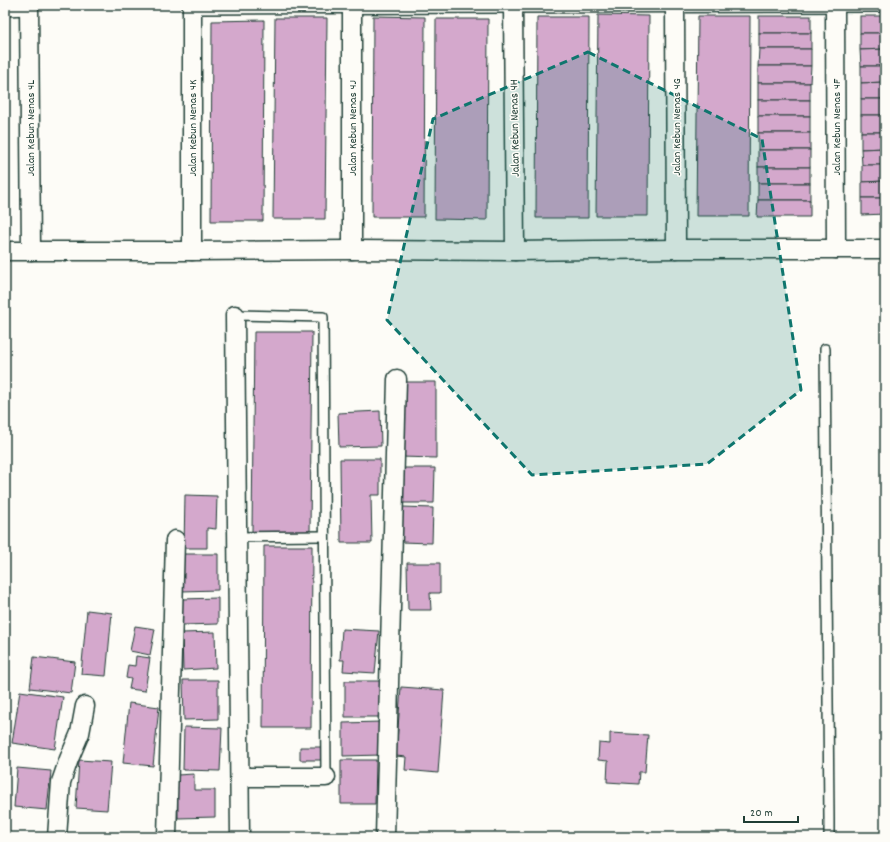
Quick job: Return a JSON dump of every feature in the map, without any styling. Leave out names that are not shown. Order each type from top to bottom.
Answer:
[{"type":"street","name":"Jalan Kebun Nenas 4H","points":[[513,6],[515,251]]},
{"type":"street","name":"Jalan Kebun Nenas 4G","points":[[675,6],[676,249]]},
{"type":"street","name":"Jalan Kebun Nenas 4F","points":[[835,6],[836,249]]},
{"type":"street","name":"Jalan Kebun Nenas 4K","points":[[192,7],[192,251]]},
{"type":"street","name":"Jalan Kebun Nenas 4J","points":[[352,7],[352,250]]},
{"type":"street","name":"Jalan Kebun Nenas 4L","points":[[29,8],[30,251]]},
{"type":"street","points":[[5,251],[885,249]]},
{"type":"street","points":[[235,315],[240,837]]},
{"type":"street","points":[[385,837],[397,379]]},
{"type":"street","points":[[167,837],[175,540]]},
{"type":"street","points":[[57,837],[61,782],[68,759],[80,733],[85,706]]},
{"type":"street","points":[[240,777],[326,776]]},
{"type":"lane","points":[[192,7],[885,7]]},
{"type":"lane","points":[[5,10],[29,8]]},
{"type":"lane","points":[[235,315],[323,317],[326,776]]},
{"type":"lane","points":[[825,349],[829,834]]},
{"type":"lane","points":[[237,537],[324,536]]},
{"type":"highlighted area","points":[[588,52],[762,139],[801,390],[707,464],[532,475],[387,320],[433,119]]},
{"type":"building","points":[[598,15],[649,16],[648,216],[596,216]]},
{"type":"building","points":[[373,16],[425,17],[424,217],[372,217]]},
{"type":"building","points":[[698,16],[750,16],[749,216],[696,216]]},
{"type":"building","points":[[759,16],[811,16],[811,33],[759,33]]},
{"type":"building","points":[[860,16],[885,16],[885,33],[860,33]]},
{"type":"building","points":[[537,17],[589,17],[588,218],[536,218]]},
{"type":"building","points":[[275,18],[327,18],[325,219],[273,219]]},
{"type":"building","points":[[436,19],[488,19],[487,220],[435,219]]},
{"type":"building","points":[[264,20],[263,221],[211,221],[212,21]]},
{"type":"building","points":[[759,33],[811,33],[811,49],[759,49]]},
{"type":"building","points":[[860,33],[885,33],[885,49],[860,50]]},
{"type":"building","points":[[759,49],[811,49],[811,66],[758,66]]},
{"type":"building","points":[[885,49],[885,66],[861,66],[860,50]]},
{"type":"building","points":[[758,66],[811,66],[810,83],[758,83]]},
{"type":"building","points":[[861,66],[885,66],[885,82],[861,83]]},
{"type":"building","points":[[885,82],[885,99],[861,99],[861,83]]},
{"type":"building","points":[[758,83],[810,83],[810,100],[758,100]]},
{"type":"building","points":[[861,99],[885,99],[885,115],[861,115]]},
{"type":"building","points":[[758,100],[810,100],[810,116],[758,116]]},
{"type":"building","points":[[861,115],[885,115],[885,132],[861,132]]},
{"type":"building","points":[[758,116],[810,116],[810,133],[758,133]]},
{"type":"building","points":[[861,132],[885,132],[885,148],[861,149]]},
{"type":"building","points":[[758,133],[810,133],[810,150],[758,150]]},
{"type":"building","points":[[885,148],[885,165],[862,165],[861,149]]},
{"type":"building","points":[[758,150],[810,150],[810,167],[758,167]]},
{"type":"building","points":[[862,165],[885,165],[885,181],[862,182]]},
{"type":"building","points":[[758,167],[810,167],[810,183],[758,183]]},
{"type":"building","points":[[885,181],[885,198],[862,198],[862,182]]},
{"type":"building","points":[[758,183],[810,183],[810,200],[758,200]]},
{"type":"building","points":[[862,198],[885,198],[885,214],[862,215]]},
{"type":"building","points":[[758,200],[810,200],[810,217],[757,217]]},
{"type":"building","points":[[254,332],[312,332],[310,533],[252,532]]},
{"type":"building","points":[[401,382],[436,382],[436,458],[401,457]]},
{"type":"building","points":[[380,411],[381,446],[339,447],[338,413]]},
{"type":"building","points":[[340,459],[380,459],[380,495],[371,495],[372,543],[341,543]]},
{"type":"building","points":[[401,468],[435,468],[434,503],[401,503]]},
{"type":"building","points":[[185,495],[217,496],[216,529],[207,528],[207,548],[184,548]]},
{"type":"building","points":[[403,507],[433,508],[432,543],[401,542]]},
{"type":"building","points":[[264,546],[312,546],[311,728],[263,728]]},
{"type":"building","points":[[182,554],[218,554],[218,590],[182,591]]},
{"type":"building","points":[[407,563],[440,563],[440,593],[430,593],[431,610],[408,610]]},
{"type":"building","points":[[218,598],[218,624],[182,625],[182,599]]},
{"type":"building","points":[[87,610],[112,613],[106,676],[81,674]]},
{"type":"building","points":[[135,626],[155,629],[150,655],[130,651]]},
{"type":"building","points":[[342,629],[379,631],[375,673],[343,671],[344,660],[340,660]]},
{"type":"building","points":[[215,632],[216,668],[183,670],[182,633]]},
{"type":"building","points":[[136,656],[150,658],[145,691],[129,689],[131,679],[126,678],[128,665],[135,666]]},
{"type":"building","points":[[34,657],[75,662],[71,693],[30,688]]},
{"type":"building","points":[[183,680],[218,680],[218,719],[184,720]]},
{"type":"building","points":[[345,681],[383,681],[382,717],[345,717]]},
{"type":"building","points":[[401,687],[444,690],[438,773],[405,770],[406,757],[396,756]]},
{"type":"building","points":[[20,691],[63,697],[55,749],[12,743]]},
{"type":"building","points":[[129,703],[159,707],[153,766],[123,763]]},
{"type":"building","points":[[381,722],[381,755],[343,756],[343,723]]},
{"type":"building","points":[[184,727],[222,728],[220,771],[183,770]]},
{"type":"building","points":[[610,733],[648,735],[645,772],[639,772],[638,784],[607,782],[608,761],[598,760],[599,743],[610,744]]},
{"type":"building","points":[[300,747],[324,747],[323,760],[300,760]]},
{"type":"building","points":[[79,760],[111,762],[107,810],[76,808]]},
{"type":"building","points":[[341,760],[376,760],[375,804],[341,804]]},
{"type":"building","points":[[17,768],[51,771],[47,810],[14,807]]},
{"type":"building","points":[[194,774],[194,790],[215,790],[215,817],[178,818],[177,775]]}]
